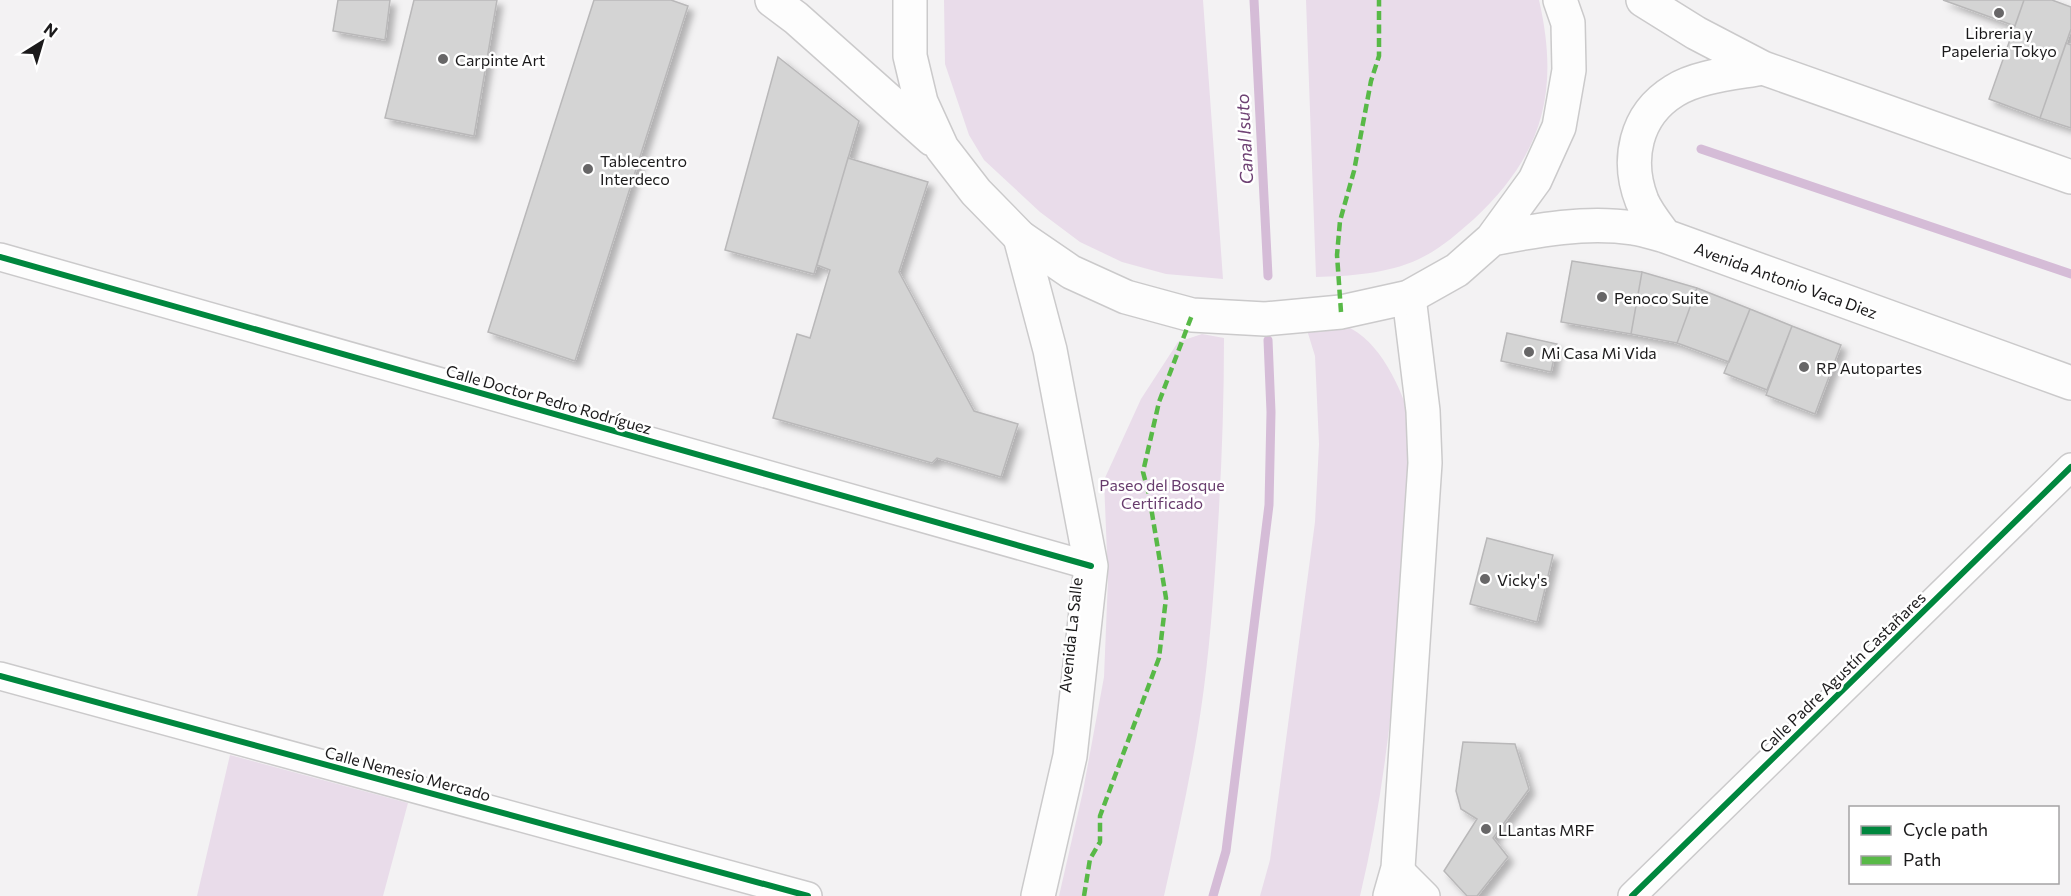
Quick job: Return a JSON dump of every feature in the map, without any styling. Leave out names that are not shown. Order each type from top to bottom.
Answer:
[{"type":"main road","points":[[772,0],[796,18],[942,148],[976,192],[1020,237],[1071,272],[1126,297],[1192,315],[1265,319],[1341,312],[1409,297],[1456,270],[1492,239],[1534,180],[1559,127],[1569,70],[1568,23],[1560,0]]},
{"type":"main road","points":[[910,0],[910,56],[921,102],[942,148]]},
{"type":"main road","points":[[1643,0],[1696,33],[1763,68],[2071,177]]},
{"type":"main road","points":[[1665,236],[1642,202],[1633,169],[1635,142],[1650,112],[1674,91],[1702,80],[1763,68]]},
{"type":"main road","name":"Avenida Antonio Vaca Diez","points":[[1492,239],[1542,229],[1596,225],[1633,228],[1665,236],[2071,384]]},
{"type":"main road","name":"Avenida La Salle","points":[[1020,237],[1050,350],[1091,566],[1070,756],[1038,896]]},
{"type":"main road","points":[[1394,882],[1425,463],[1423,411],[1409,297]]},
{"type":"street","name":"Calle Doctor Pedro Rodríguez","points":[[0,257],[1091,566]]},
{"type":"street","name":"Calle Padre Agustín Castañares","points":[[1632,896],[2071,467]]},
{"type":"street","name":"Calle Nemesio Mercado","points":[[0,676],[808,896]]},
{"type":"street","points":[[1394,882],[1426,896]]},
{"type":"green space","points":[[944,0],[1203,0],[1223,279],[1166,274],[1122,262],[1080,242],[1040,212],[984,160],[969,135],[945,64]]},
{"type":"green space","points":[[1306,0],[1539,0],[1545,33],[1546,92],[1540,120],[1530,146],[1516,171],[1474,219],[1441,246],[1407,264],[1368,273],[1316,277]]},
{"type":"green space","points":[[1345,326],[1369,342],[1388,367],[1396,381],[1412,424],[1401,602],[1382,779],[1360,896],[1260,896],[1270,860],[1315,522],[1319,444],[1315,356],[1307,330]]},
{"type":"green space","name":"Paseo del Bosque Certificado","points":[[1202,334],[1224,338],[1222,448],[1216,557],[1201,713],[1164,896],[1059,896],[1083,791],[1104,677],[1108,579],[1104,480],[1141,399],[1178,342]]},
{"type":"green space","points":[[230,755],[408,803],[383,896],[197,896]]},
{"type":"building","points":[[338,0],[390,0],[385,40],[333,31]]},
{"type":"building","name":"Carpinte Art","points":[[414,0],[497,0],[474,136],[385,118]]},
{"type":"building","name":"Tablecentro Interdeco","points":[[594,0],[671,0],[688,6],[575,361],[488,332]]},
{"type":"building","name":"Libreria y Papeleria Tokyo","points":[[1943,0],[2024,0],[2015,26]]},
{"type":"building","points":[[2024,0],[2052,0],[2071,7],[2071,29],[2040,118],[1989,99]]},
{"type":"building","points":[[2066,43],[2071,45],[2071,128],[2040,118]]},
{"type":"building","points":[[778,57],[859,121],[814,274],[725,250]]},
{"type":"building","points":[[848,158],[928,182],[899,272],[974,411],[1018,424],[1001,477],[937,458],[932,463],[773,418],[797,334],[810,338],[830,270],[817,265]]},
{"type":"building","name":"Penoco Suite","points":[[1572,261],[1642,272],[1631,334],[1561,322]]},
{"type":"building","points":[[1642,272],[1697,288],[1677,343],[1631,334]]},
{"type":"building","points":[[1697,288],[1750,309],[1729,362],[1677,343]]},
{"type":"building","points":[[1750,309],[1792,326],[1767,390],[1724,373]]},
{"type":"building","name":"RP Autopartes","points":[[1792,326],[1841,345],[1815,414],[1766,395]]},
{"type":"building","name":"Mi Casa Mi Vida","points":[[1507,333],[1557,344],[1551,372],[1501,361]]},
{"type":"building","points":[[1487,538],[1553,555],[1537,622],[1470,604]]},
{"type":"building","name":"LLantas MRF","points":[[1463,742],[1515,744],[1529,789],[1493,838],[1508,857],[1477,896],[1467,896],[1444,871],[1477,819],[1461,809],[1456,791]]},
{"type":"waterway","name":"Canal Isuto","points":[[1254,0],[1268,276]]},
{"type":"waterway","points":[[1701,149],[2071,274]]},
{"type":"waterway","points":[[1213,896],[1226,851],[1269,505],[1271,412],[1268,340]]},
{"type":"marked path","points":[[1341,312],[1337,255],[1340,221],[1354,171],[1371,81],[1379,56],[1379,0]]},
{"type":"marked path","points":[[1084,896],[1090,859],[1100,842],[1100,816],[1159,658],[1166,598],[1143,472],[1159,402],[1192,315]]},
{"type":"cycle path","points":[[0,257],[1091,566]]},
{"type":"cycle path","points":[[1632,896],[2071,467]]},
{"type":"cycle path","points":[[0,676],[808,896]]},
{"type":"place","name":"Libreria y Papeleria Tokyo","points":[[1999,13]]},
{"type":"place","name":"Carpinte Art","points":[[443,59]]},
{"type":"place","name":"Tablecentro Interdeco","points":[[588,169]]},
{"type":"place","name":"Penoco Suite","points":[[1602,297]]},
{"type":"place","name":"Mi Casa Mi Vida","points":[[1529,352]]},
{"type":"place","name":"RP Autopartes","points":[[1804,367]]},
{"type":"place","name":"Vicky's","points":[[1485,579]]},
{"type":"place","name":"LLantas MRF","points":[[1486,829]]}]
